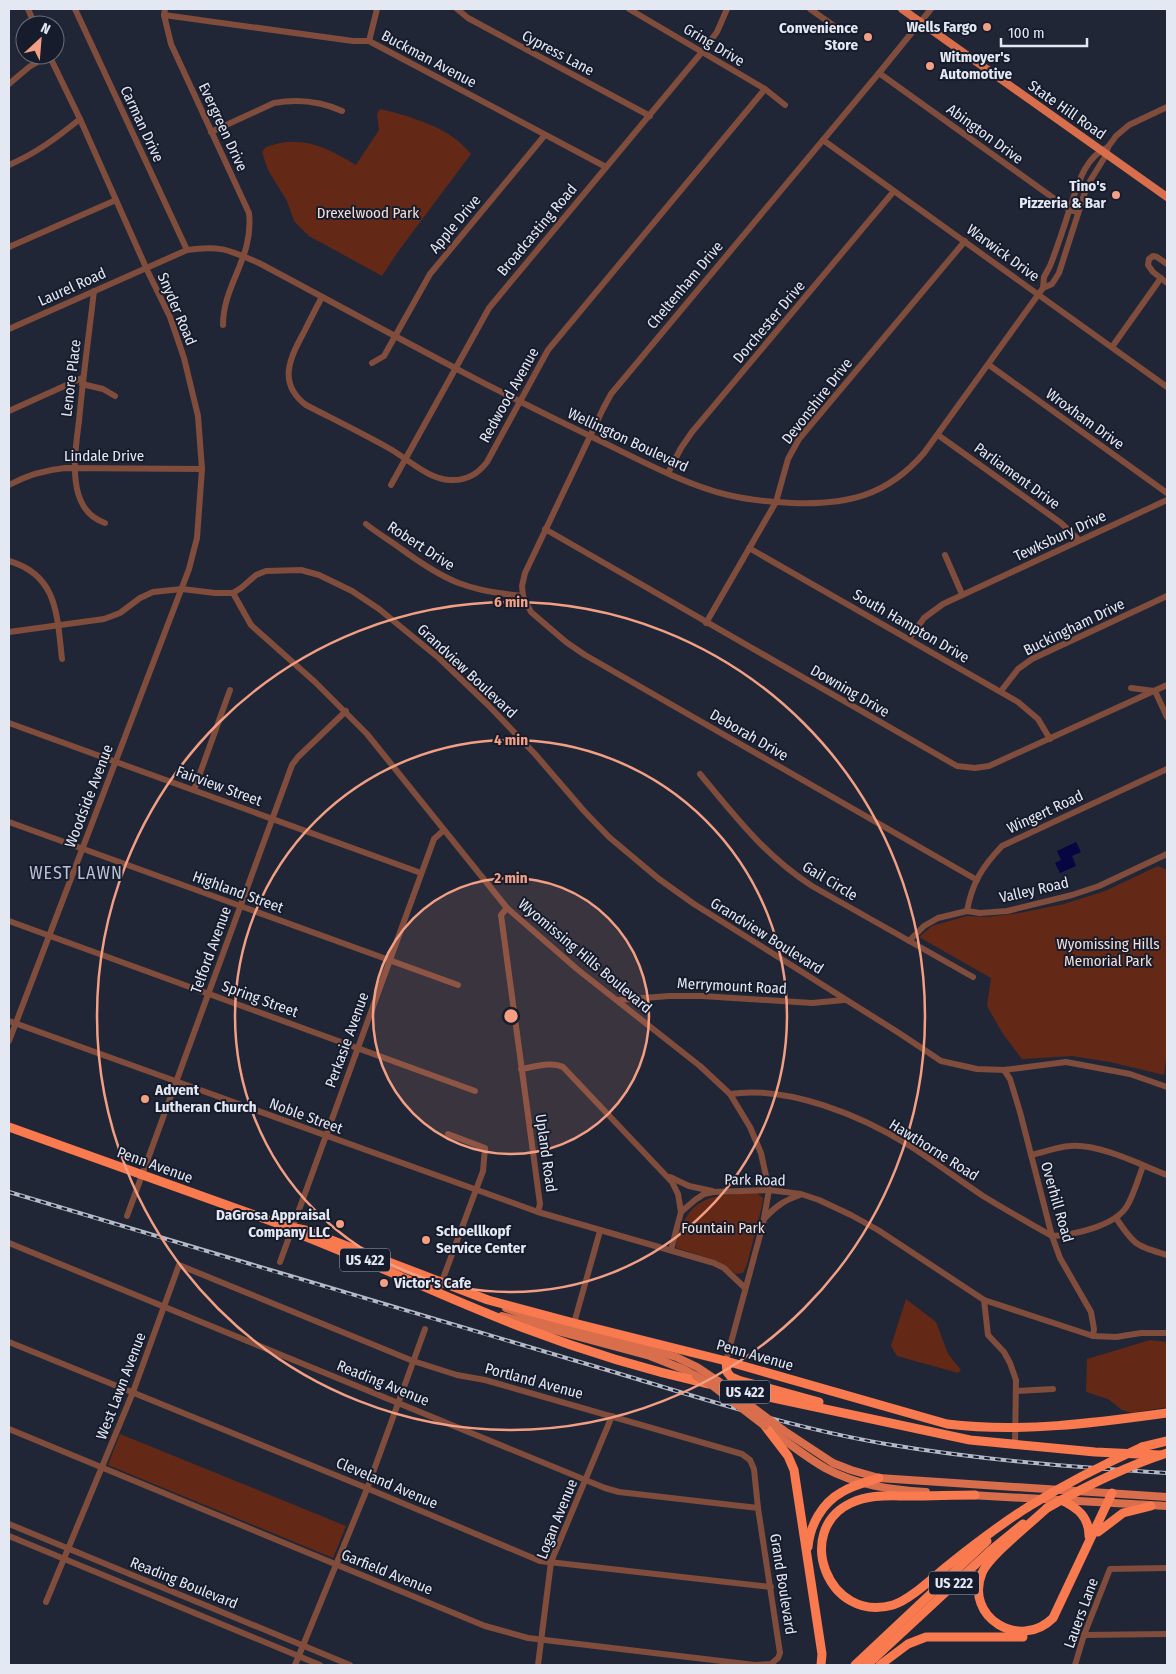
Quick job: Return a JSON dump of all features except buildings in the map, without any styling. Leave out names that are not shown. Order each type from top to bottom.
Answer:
[{"type":"highway","name":"Penn Avenue","points":[[9,1126],[292,1229],[303,1236],[440,1287],[726,1361],[947,1424],[1016,1427]]},
{"type":"highway","name":"Penn Avenue","points":[[440,1287],[483,1310],[524,1328],[649,1370],[970,1440],[1015,1445]]},
{"type":"highway","points":[[726,1361],[727,1372],[738,1380],[864,1417]]},
{"type":"highway","name":"US 422","points":[[1016,1427],[1067,1426],[1167,1413]]},
{"type":"highway","points":[[765,1426],[788,1456],[794,1470],[822,1654],[821,1665]]},
{"type":"highway","name":"US 222","points":[[855,1665],[966,1560],[1028,1507],[1072,1480],[1142,1447],[1167,1441]]},
{"type":"highway","name":"US 422","points":[[1015,1445],[1095,1452],[1167,1454]]},
{"type":"highway","name":"US 222","points":[[867,1665],[1016,1529],[1047,1508],[1093,1482],[1133,1464],[1167,1454]]},
{"type":"highway","points":[[809,1567],[809,1540],[812,1528],[820,1512],[835,1496],[843,1491],[879,1478]]},
{"type":"highway","points":[[880,1665],[908,1644],[926,1637],[1031,1636],[1052,1626],[1060,1616],[1098,1532],[1112,1493]]},
{"type":"highway","points":[[975,1495],[871,1496],[849,1503],[836,1514],[825,1532],[822,1557],[827,1576],[840,1593],[856,1603],[873,1607],[893,1605],[910,1595],[974,1545],[1028,1507]]},
{"type":"highway","points":[[1061,1500],[1076,1508],[1085,1517],[1090,1540]]},
{"type":"highway","points":[[1047,1508],[991,1560],[984,1570],[979,1584],[980,1602],[986,1614],[996,1623],[1010,1630],[1020,1632],[1034,1630],[1049,1622],[1058,1608],[1109,1504]]},
{"type":"highway","points":[[1098,1532],[1123,1513],[1152,1506]]},
{"type":"main road","name":"State Hill Road","points":[[902,9],[1167,197]]},
{"type":"main road","name":"Penn Avenue","points":[[488,1300],[516,1313],[676,1357],[697,1367],[718,1381],[783,1430],[833,1463],[851,1470],[879,1478],[1167,1497]]},
{"type":"main road","name":"Penn Avenue","points":[[483,1310],[650,1356],[683,1369],[713,1386],[803,1454],[826,1469],[864,1484],[894,1490],[1167,1506]]},
{"type":"street","name":"Carman Drive","points":[[74,9],[187,250]]},
{"type":"street","points":[[370,41],[377,9]]},
{"type":"street","name":"Cypress Lane","points":[[457,9],[468,18],[650,116]]},
{"type":"street","name":"Gring Drive","points":[[629,9],[765,89],[785,104]]},
{"type":"street","name":"Broadcasting Road","points":[[391,485],[489,308],[702,52],[717,32],[727,9]]},
{"type":"street","points":[[810,9],[837,28]]},
{"type":"street","name":"Cheltenham Drive","points":[[523,596],[522,582],[525,573],[607,400],[931,9]]},
{"type":"street","name":"Buckman Avenue","points":[[165,12],[353,41],[370,41],[606,168]]},
{"type":"street","name":"Evergreen Drive","points":[[165,12],[171,44],[249,213],[250,230],[244,257],[224,307],[223,325]]},
{"type":"street","points":[[9,84],[33,65]]},
{"type":"street","name":"Snyder Road","points":[[54,65],[170,317],[184,358],[198,416],[202,469],[197,538],[182,589]]},
{"type":"street","name":"Abington Drive","points":[[879,73],[1070,210],[1078,212]]},
{"type":"street","name":"Redwood Avenue","points":[[322,297],[291,358],[288,372],[289,382],[298,398],[306,405],[441,478],[450,480],[464,479],[480,470],[487,462],[548,350],[765,89]]},
{"type":"street","points":[[212,132],[274,103],[284,101],[326,104],[342,111]]},
{"type":"street","points":[[1104,151],[1116,136],[1129,125],[1167,106]]},
{"type":"street","points":[[9,165],[30,156],[50,144],[80,119]]},
{"type":"street","name":"Apple Drive","points":[[372,363],[384,356],[430,274],[545,135]]},
{"type":"street","name":"Warwick Drive","points":[[823,140],[1167,386]]},
{"type":"street","name":"Wellington Boulevard","points":[[146,268],[187,250],[222,248],[244,257],[322,297],[519,402],[668,473],[716,492],[776,502],[829,503],[858,498],[885,486],[903,474],[918,460],[938,435],[1043,288],[1044,277],[1050,266],[1080,178],[1104,151]]},
{"type":"street","name":"Wellington Boulevard","points":[[1043,288],[1052,284],[1059,273],[1078,212],[1104,151]]},
{"type":"street","name":"Dorchester Drive","points":[[668,473],[692,432],[894,191]]},
{"type":"street","points":[[9,247],[116,200]]},
{"type":"street","name":"Devonshire Drive","points":[[706,623],[776,502],[788,459],[799,439],[964,241]]},
{"type":"street","points":[[1167,264],[1153,256],[1149,259],[1148,265],[1167,283]]},
{"type":"street","name":"Laurel Road","points":[[9,329],[146,268]]},
{"type":"street","points":[[1112,346],[1161,278]]},
{"type":"street","name":"Lenore Place","points":[[94,291],[85,370],[82,381],[76,468],[78,494],[82,505],[97,520],[105,523]]},
{"type":"street","name":"Wroxham Drive","points":[[989,365],[1167,493]]},
{"type":"street","points":[[9,411],[82,381],[115,396]]},
{"type":"street","name":"Parliament Drive","points":[[938,435],[1061,523],[1079,540]]},
{"type":"street","name":"Lindale Drive","points":[[9,486],[31,474],[65,468],[202,469]]},
{"type":"street","name":"Tewksbury Drive","points":[[909,639],[929,613],[962,594],[1167,500]]},
{"type":"street","name":"Robert Drive","points":[[366,524],[382,537],[452,582],[486,592],[523,596]]},
{"type":"street","name":"Downing Drive","points":[[545,529],[957,766],[975,768],[989,766],[1167,685]]},
{"type":"street","name":"South Hampton Drive","points":[[749,548],[1001,691],[1032,712],[1050,739]]},
{"type":"street","points":[[945,555],[962,594]]},
{"type":"street","points":[[9,561],[27,568],[42,580],[52,597],[62,659]]},
{"type":"street","name":"Grandview Boulevard","points":[[233,593],[256,575],[266,570],[300,570],[319,575],[336,583],[379,609],[440,659],[488,705],[535,754],[584,811],[635,860],[694,904],[941,1061],[976,1069],[1004,1070],[1066,1062],[1130,1074],[1167,1086]]},
{"type":"street","points":[[9,632],[104,619],[120,613],[140,598],[153,592],[182,589],[233,593]]},
{"type":"street","name":"Woodside Avenue","points":[[9,1041],[12,1022],[49,936],[182,589]]},
{"type":"street","name":"Wyomissing Hills Boulevard","points":[[233,593],[251,625],[346,711],[367,734],[507,908],[577,969],[700,1066],[730,1094],[750,1127],[761,1153],[769,1190],[765,1219],[726,1361]]},
{"type":"street","name":"Deborah Drive","points":[[523,596],[528,608],[536,618],[585,655],[977,880]]},
{"type":"street","name":"Buckingham Drive","points":[[1001,691],[1018,669],[1032,659],[1167,596]]},
{"type":"street","points":[[1131,688],[1155,691],[1167,717]]},
{"type":"street","points":[[194,790],[230,690]]},
{"type":"street","name":"Telford Avenue","points":[[127,1216],[292,765],[346,711]]},
{"type":"street","name":"Fairview Street","points":[[9,723],[421,873]]},
{"type":"street","name":"Wingert Road","points":[[967,911],[970,892],[989,859],[1002,846],[1167,770]]},
{"type":"street","name":"Gail Circle","points":[[700,774],[751,835],[781,864],[812,886],[974,977]]},
{"type":"street","name":"Highland Street","points":[[9,822],[458,986]]},
{"type":"street","name":"Perkasie Avenue","points":[[280,1262],[421,873],[434,839],[444,830]]},
{"type":"street","name":"Valley Road","points":[[909,941],[928,922],[938,918],[967,911],[980,913],[1007,911],[1072,895],[1098,886],[1167,854]]},
{"type":"street","name":"Upland Road","points":[[507,908],[501,915],[540,1204],[538,1212],[714,1263],[724,1268],[745,1288]]},
{"type":"street","name":"Spring Street","points":[[9,921],[474,1091]]},
{"type":"street","name":"Merrymount Road","points":[[618,1000],[669,996],[702,996],[812,1003],[844,1000]]},
{"type":"street","name":"Noble Street","points":[[12,1022],[325,1137],[538,1212]]},
{"type":"street","points":[[521,1069],[550,1064],[564,1066],[672,1182],[678,1194],[682,1212],[671,1250]]},
{"type":"street","name":"Overhill Road","points":[[1004,1070],[1013,1089],[1052,1236],[1060,1258],[1091,1312],[1094,1329],[1093,1336]]},
{"type":"street","name":"Hawthorne Road","points":[[730,1094],[762,1092],[790,1096],[862,1121],[910,1146],[983,1196],[1052,1236]]},
{"type":"street","points":[[440,1287],[483,1170],[485,1148],[448,1134]]},
{"type":"street","points":[[1031,1155],[1058,1148],[1081,1146],[1101,1150],[1167,1175]]},
{"type":"street","points":[[1052,1236],[1061,1236],[1099,1226],[1116,1218],[1126,1207],[1143,1166]]},
{"type":"street","points":[[667,1176],[689,1186],[713,1192]]},
{"type":"street","name":"Park Road","points":[[682,1212],[704,1194],[713,1192],[769,1190],[801,1194],[820,1200],[878,1230],[984,1300],[1093,1336],[1116,1336],[1147,1332],[1167,1333]]},
{"type":"street","points":[[765,1219],[777,1206],[787,1199],[801,1194]]},
{"type":"street","points":[[1116,1218],[1134,1242],[1142,1247],[1167,1255]]},
{"type":"street","points":[[574,1323],[600,1231]]},
{"type":"street","name":"Reading Avenue","points":[[9,1243],[605,1488],[619,1492],[758,1508]]},
{"type":"street","name":"West Lawn Avenue","points":[[46,1602],[133,1392],[178,1265],[268,1301]]},
{"type":"street","points":[[984,1300],[988,1335],[1004,1352],[1016,1380],[1015,1445]]},
{"type":"street","name":"Portland Avenue","points":[[268,1301],[413,1360],[457,1375],[485,1380],[742,1454],[750,1460],[754,1470],[758,1508]]},
{"type":"street","points":[[295,1665],[366,1489],[425,1329]]},
{"type":"street","name":"Cleveland Avenue","points":[[9,1342],[540,1561],[771,1587]]},
{"type":"street","points":[[1017,1391],[1053,1389]]},
{"type":"street","name":"Logan Avenue","points":[[538,1665],[551,1562],[612,1416]]},
{"type":"street","name":"Garfield Avenue","points":[[9,1430],[485,1626],[514,1635],[541,1640],[755,1665],[766,1665],[775,1662]]},
{"type":"street","name":"Grand Boulevard","points":[[758,1508],[780,1646],[780,1653],[775,1662]]},
{"type":"street","name":"Reading Boulevard","points":[[9,1524],[350,1665]]},
{"type":"street","name":"Reading Boulevard","points":[[9,1536],[320,1665]]},
{"type":"street","name":"Lauers Lane","points":[[1075,1665],[1084,1635],[1110,1569],[1167,1568]]},
{"type":"street","points":[[1084,1635],[1167,1634]]},
{"type":"green space","name":"Drexelwood Park","points":[[380,109],[430,124],[452,137],[471,154],[382,276],[309,236],[294,221],[287,201],[268,170],[262,152],[266,147],[279,143],[302,142],[324,148],[356,165],[379,130],[377,114]]},
{"type":"green space","name":"Wyomissing Hills Memorial Park","points":[[1158,866],[1167,870],[1167,1052],[1164,1075],[1110,1062],[1072,1056],[1022,1059],[1003,1034],[987,1006],[991,978],[919,937],[932,926],[967,916],[987,917],[1064,904],[1105,891]]},
{"type":"green space","name":"Fountain Park","points":[[757,1193],[763,1198],[762,1206],[743,1273],[736,1274],[718,1261],[676,1248],[682,1226],[688,1215],[703,1201],[723,1195]]},
{"type":"green space","points":[[906,1299],[936,1322],[948,1354],[961,1370],[958,1373],[897,1356],[891,1346]]},
{"type":"green space","points":[[1150,1340],[1167,1342],[1167,1407],[1132,1413],[1122,1410],[1108,1399],[1086,1392],[1087,1359]]},
{"type":"green space","points":[[120,1434],[346,1526],[333,1558],[108,1465]]},
{"type":"shaded area","points":[[1076,842],[1081,852],[1072,856],[1076,866],[1060,873],[1055,863],[1061,860],[1057,851]]},
{"type":"railway","points":[[9,1192],[291,1277],[807,1428],[886,1444],[991,1459],[1167,1473]]},
{"type":"place","name":"Wells Fargo","points":[[987,27]]},
{"type":"place","name":"Convenience Store","points":[[868,37]]},
{"type":"place","name":"Witmoyer's Automotive","points":[[930,66]]},
{"type":"place","name":"Tino's Pizzeria & Bar","points":[[1116,195]]},
{"type":"place","name":"Advent Lutheran Church","points":[[145,1099]]},
{"type":"place","name":"DaGrosa Appraisal Company LLC","points":[[340,1224]]},
{"type":"place","name":"Schoellkopf Service Center","points":[[426,1240]]},
{"type":"place","name":"Victor's Cafe","points":[[384,1283]]},
{"type":"district","name":"WEST LAWN","points":[[76,873]]}]
